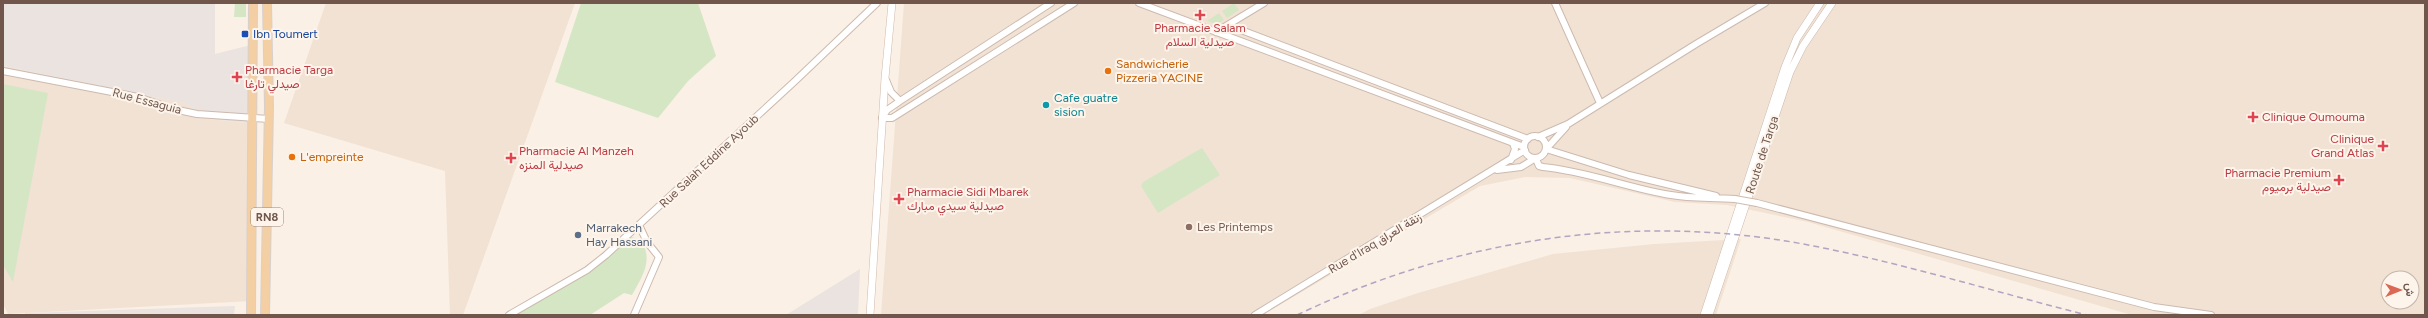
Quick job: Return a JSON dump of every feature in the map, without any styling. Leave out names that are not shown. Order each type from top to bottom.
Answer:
[{"type":"main road","name":"RN8","points":[[251,315],[254,120],[253,3]]},
{"type":"main road","name":"RN8","points":[[265,315],[269,119],[267,3]]},
{"type":"main road","points":[[870,315],[882,118],[892,3]]},
{"type":"main road","name":"Route de Targa","points":[[1704,315],[1785,67],[1797,38],[1820,3]]},
{"type":"main road","name":"Route de Targa","points":[[1709,315],[1790,72],[1802,46],[1832,3]]},
{"type":"street","name":"Rue Salah Eddine Ayoub","points":[[509,315],[592,267],[877,3]]},
{"type":"street","points":[[882,118],[887,110],[900,101],[1052,3]]},
{"type":"street","points":[[882,118],[892,118],[1074,3]]},
{"type":"street","points":[[1139,3],[1512,143],[1525,149],[1528,155],[1535,159],[1539,166],[1543,168]]},
{"type":"street","points":[[1216,32],[1264,3]]},
{"type":"street","points":[[1555,3],[1600,103]]},
{"type":"street","points":[[1228,24],[1528,139],[1538,137],[1568,124],[1765,3]]},
{"type":"street","name":"Rue Essaguia","points":[[3,71],[138,97],[184,112],[254,120],[269,119]]},
{"type":"street","points":[[885,78],[891,92],[900,101]]},
{"type":"street","points":[[1535,159],[1543,156],[1546,149],[1568,124]]},
{"type":"street","points":[[1538,137],[1545,142],[1546,149]]},
{"type":"street","points":[[1557,137],[1556,147],[1560,155]]},
{"type":"street","points":[[1525,149],[1528,139]]},
{"type":"street","points":[[1511,160],[1515,149],[1512,143]]},
{"type":"street","name":"Rue d'Iraq زنقة العراق","points":[[1255,315],[1495,170],[1525,149]]},
{"type":"street","points":[[1546,149],[1560,155],[1629,175],[1724,198]]},
{"type":"street","name":"Rue d'Iraq زنقة العراق","points":[[1495,170],[1521,167],[1535,159]]},
{"type":"street","points":[[1521,167],[1574,172],[1672,196],[1724,198],[1757,203],[2154,307],[2210,315]]},
{"type":"street","points":[[634,315],[659,257],[647,242],[639,225]]},
{"type":"shaded area","points":[[3,3],[215,3],[215,54],[251,45],[255,124],[209,119],[185,103],[3,66]]},
{"type":"shaded area","points":[[326,3],[575,3],[463,315],[450,315],[445,171],[284,123]]},
{"type":"shaded area","points":[[904,3],[2425,3],[2425,315],[2132,315],[1808,222],[1727,205],[1675,202],[1570,178],[1525,177],[1480,186],[1263,315],[881,315]]},
{"type":"shaded area","points":[[3,66],[185,103],[209,119],[255,124],[251,301],[8,314],[3,304]]},
{"type":"shaded area","points":[[1741,239],[1716,315],[1359,315],[1370,309],[1418,293],[1553,254],[1654,244]]},
{"type":"shaded area","points":[[860,269],[858,315],[786,315]]},
{"type":"shaded area","points":[[235,306],[234,315],[25,315],[25,313]]},
{"type":"green space","points":[[235,3],[246,3],[246,17],[234,17]]},
{"type":"green space","points":[[581,3],[698,3],[716,56],[688,81],[658,118],[555,82]]},
{"type":"green space","points":[[1234,3],[1239,10],[1227,18],[1222,11]]},
{"type":"green space","points":[[1219,13],[1224,20],[1217,24],[1207,21]]},
{"type":"green space","points":[[3,84],[48,93],[13,282],[3,265]]},
{"type":"green space","points":[[1202,148],[1220,175],[1158,213],[1141,186],[1143,182]]},
{"type":"green space","points":[[629,237],[636,238],[644,246],[647,259],[644,272],[632,295],[624,293],[590,315],[511,315],[595,267]]},
{"type":"railway","points":[[1297,315],[1355,290],[1414,269],[1475,252],[1536,240],[1598,233],[1660,231],[1723,233],[1786,241],[1824,248],[1899,265],[2087,315]]},
{"type":"place","name":"Pharmacie Salam صيدلية السلام","points":[[1200,15]]},
{"type":"place","name":"Ibn Toumert","points":[[245,34]]},
{"type":"place","name":"Sandwicherie Pizzeria YACINE","points":[[1108,71]]},
{"type":"place","name":"Pharmacie Targa صيدلي تارغا","points":[[237,77]]},
{"type":"place","name":"Cafe guatre sision","points":[[1046,105]]},
{"type":"place","name":"Clinique Oumouma","points":[[2253,117]]},
{"type":"place","name":"Clinique Grand Atlas","points":[[2383,146]]},
{"type":"place","name":"L'empreinte","points":[[292,157]]},
{"type":"place","name":"Pharmacie Al Manzeh صيدلية المنزه","points":[[511,158]]},
{"type":"place","name":"Pharmacie Premium صيدلية برميوم","points":[[2339,180]]},
{"type":"place","name":"Pharmacie Sidi Mbarek صيدلية سيدي مبارك","points":[[899,199]]},
{"type":"place","name":"Les Printemps","points":[[1189,227]]},
{"type":"place","name":"Marrakech Hay Hassani","points":[[578,235]]}]
